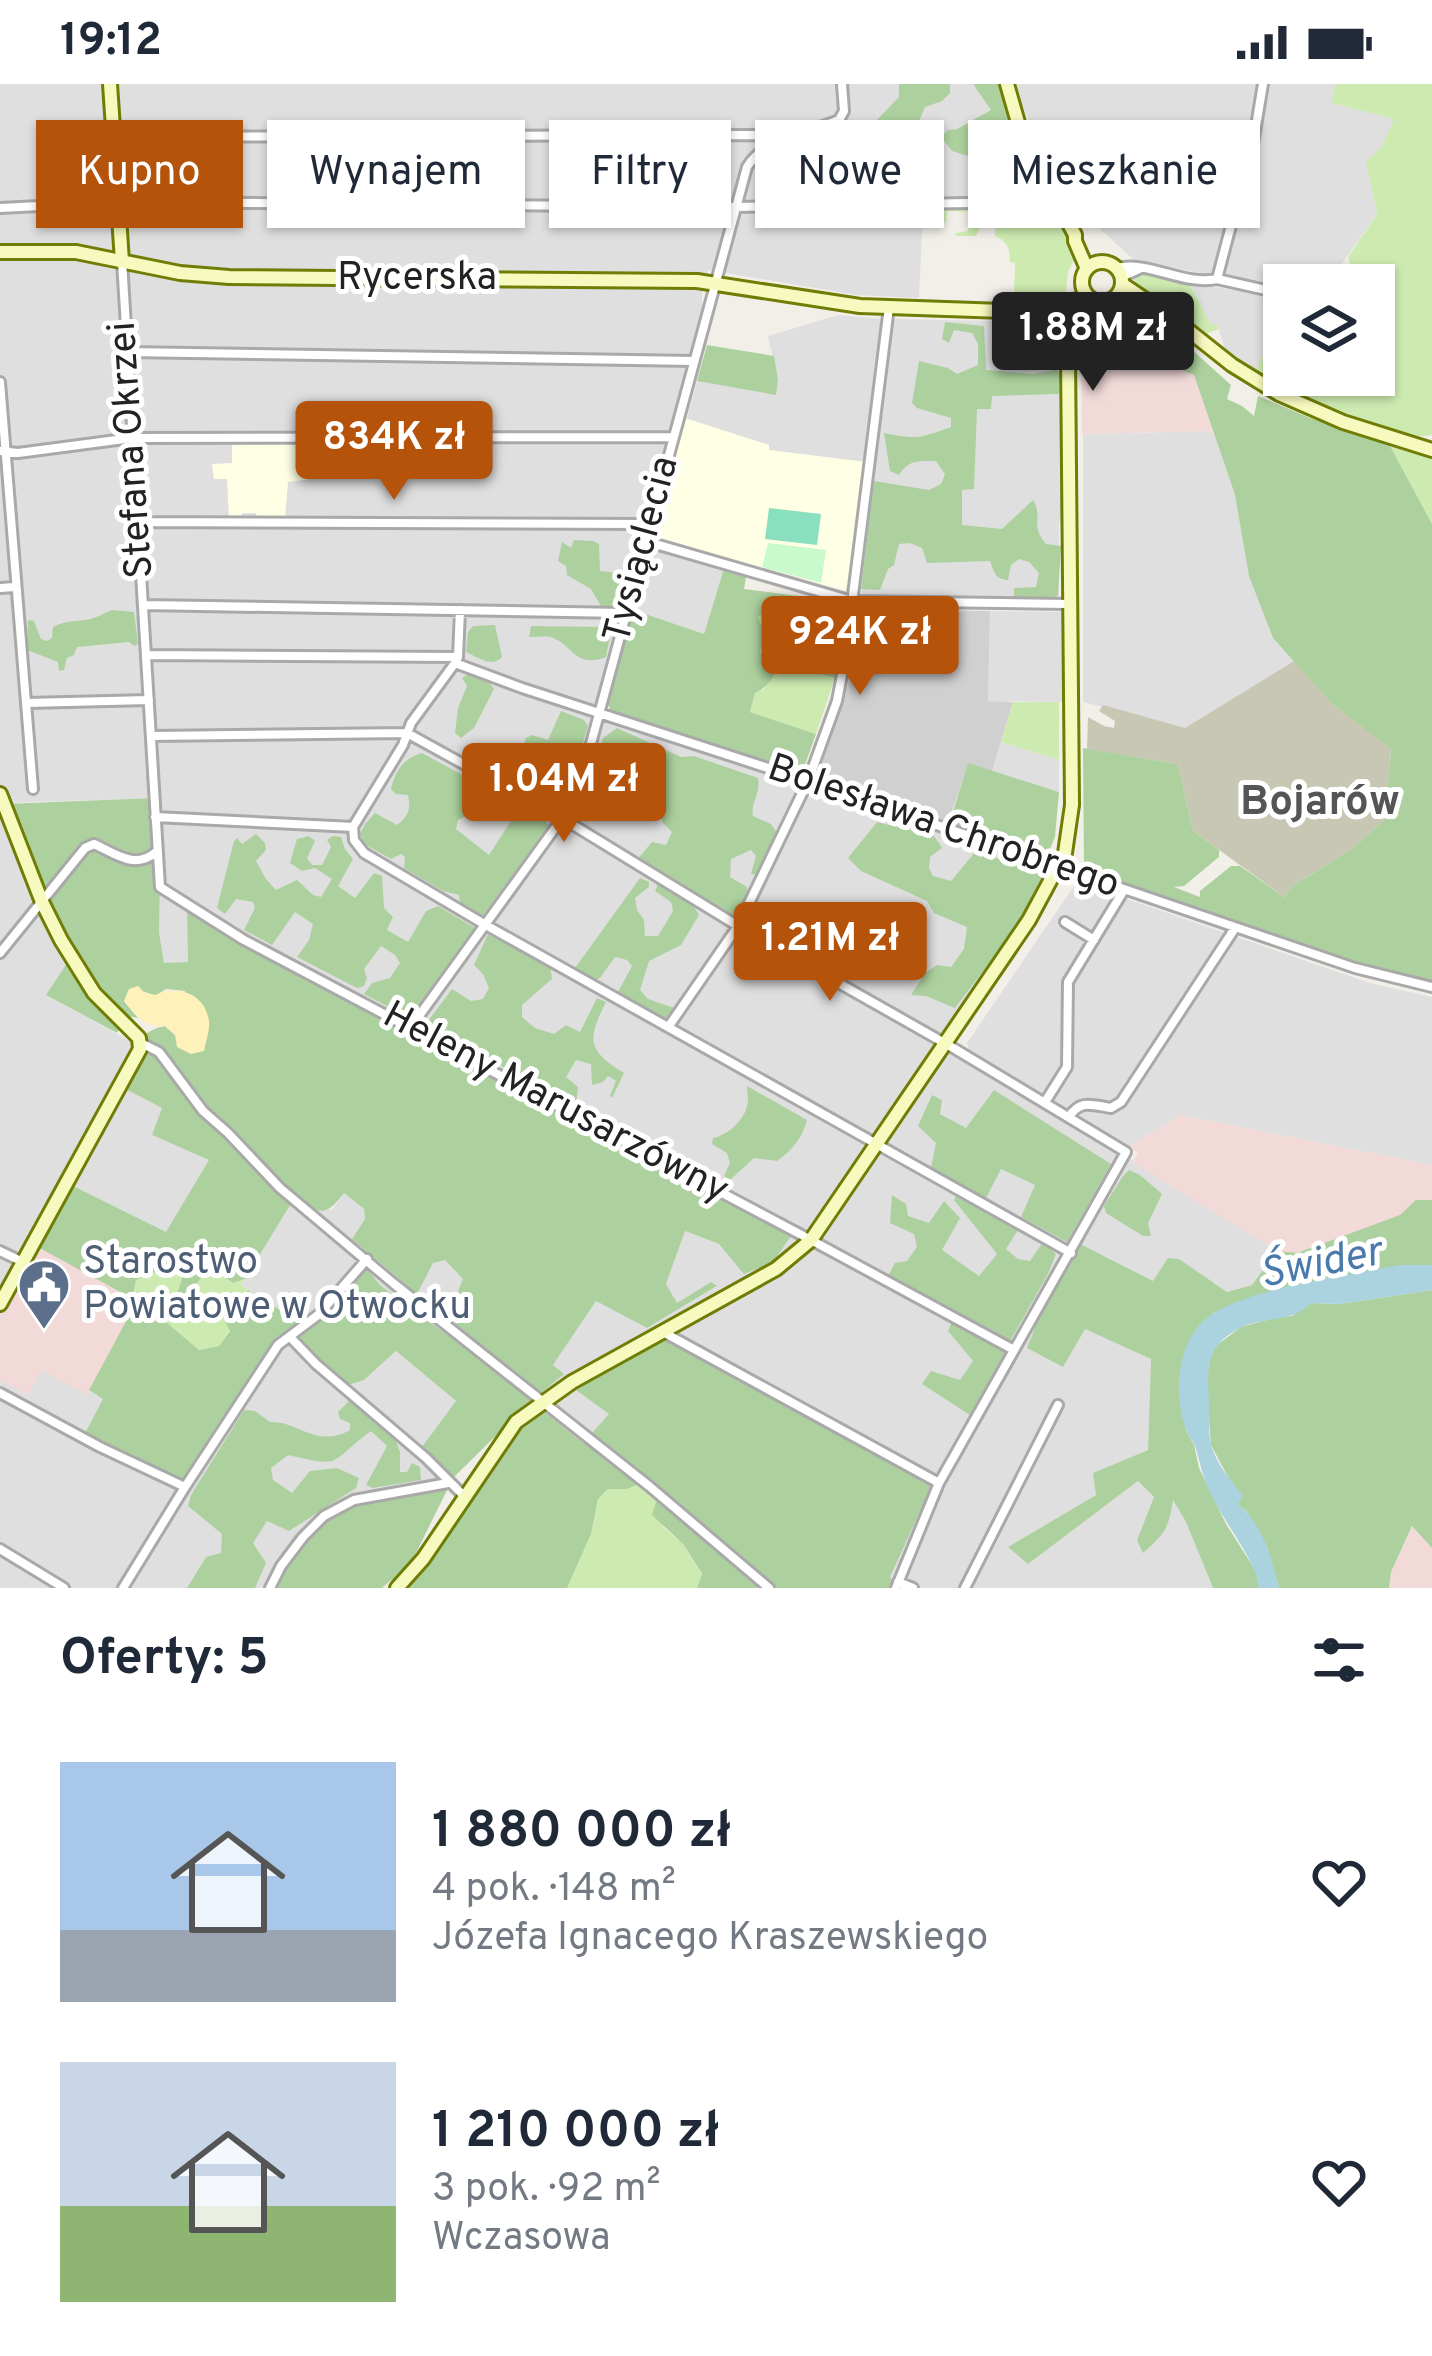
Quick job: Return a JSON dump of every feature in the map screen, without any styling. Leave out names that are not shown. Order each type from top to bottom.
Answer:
[{"type":"street","name":"Stefana Okrzei","points":[[110,84],[113,120]]},
{"type":"street","points":[[838,120],[844,111],[842,84]]},
{"type":"street","points":[[1007,84],[1021,133],[1081,237],[1104,288],[1152,305],[1279,394],[1343,422],[1432,450]]},
{"type":"street","points":[[1216,279],[1254,138],[1263,84]]},
{"type":"street","points":[[243,137],[755,135]]},
{"type":"street","name":"Tysiąclecia","points":[[411,1027],[576,799],[735,207],[755,156]]},
{"type":"street","points":[[243,203],[735,207],[968,203]]},
{"type":"street","points":[[0,208],[36,206]]},
{"type":"street","name":"Stefana Okrzei","points":[[120,228],[155,817]]},
{"type":"street","name":"Rycerska","points":[[0,252],[56,250],[180,273],[229,277],[715,282],[860,306],[1053,309]]},
{"type":"street","points":[[1093,266],[1104,288]]},
{"type":"street","points":[[1076,324],[1053,309],[1139,269],[1263,289]]},
{"type":"street","points":[[397,1588],[423,1559],[516,1422],[542,1400],[776,1269],[812,1240],[1059,868],[1072,805],[1068,355],[1076,324],[1088,315],[1104,288]]},
{"type":"street","points":[[669,1026],[738,926],[808,781],[837,701],[890,308]]},
{"type":"street","points":[[126,352],[694,361]]},
{"type":"street","points":[[0,382],[33,789]]},
{"type":"street","points":[[3,451],[18,453],[132,437],[673,437]]},
{"type":"street","points":[[137,522],[649,524]]},
{"type":"street","points":[[645,541],[852,601],[1071,604]]},
{"type":"street","points":[[0,588],[15,586]]},
{"type":"street","points":[[143,604],[625,613]]},
{"type":"street","points":[[460,610],[456,660],[411,722],[353,827],[353,840],[364,853],[1071,1253]]},
{"type":"street","points":[[146,655],[456,660]]},
{"type":"street","name":"Bolesława Chrobrego","points":[[456,660],[522,688],[1235,928],[1367,972],[1432,987]]},
{"type":"street","points":[[27,703],[149,700]]},
{"type":"street","points":[[151,736],[407,734],[565,820],[738,926],[1046,1100],[1126,1152],[939,1483],[897,1585],[913,1588]]},
{"type":"street","points":[[0,794],[42,902],[87,984],[141,1043],[159,1052],[187,1093],[260,1170],[769,1588]]},
{"type":"street","points":[[155,817],[353,827]]},
{"type":"street","name":"Heleny Marusarzówny","points":[[155,817],[160,887],[244,940],[1014,1350]]},
{"type":"street","points":[[0,953],[85,848],[94,844],[133,862],[145,861],[157,852]]},
{"type":"street","points":[[1046,1100],[1067,1066],[1068,982],[1124,890]]},
{"type":"street","points":[[1066,922],[1094,940]]},
{"type":"street","points":[[1070,1115],[1084,1103],[1111,1108],[1121,1102],[1235,928]]},
{"type":"street","points":[[0,1304],[141,1043]]},
{"type":"street","points":[[0,1251],[24,1262]]},
{"type":"street","points":[[123,1588],[278,1345],[318,1315],[368,1259]]},
{"type":"street","points":[[661,1332],[939,1483]]},
{"type":"street","points":[[290,1337],[465,1497]]},
{"type":"street","points":[[0,1393],[185,1487]]},
{"type":"street","points":[[965,1588],[1058,1405]]},
{"type":"street","points":[[269,1588],[303,1537],[324,1516],[354,1500],[449,1483]]},
{"type":"street","points":[[0,1549],[64,1588]]},
{"type":"shaded area","points":[[0,84],[999,84],[1010,120],[968,120],[968,209],[944,209],[944,120],[755,120],[755,228],[922,228],[919,298],[856,295],[708,270],[702,294],[702,331],[601,713],[1059,868],[945,1043],[1277,1251],[1252,1285],[1226,1292],[1214,1282],[1153,1282],[1079,1245],[1084,1328],[1151,1359],[1148,1450],[1094,1473],[1096,1495],[1008,1547],[1029,1563],[1138,1481],[1154,1497],[1137,1540],[1172,1497],[1213,1588],[897,1588],[890,1577],[577,1390],[610,1414],[583,1443],[529,1403],[563,1374],[553,1365],[596,1301],[647,1328],[716,1287],[711,1283],[677,1304],[666,1284],[685,1231],[719,1244],[791,1235],[238,941],[188,908],[188,963],[164,964],[153,798],[5,803],[71,958],[47,995],[135,1044],[163,1108],[152,1135],[210,1160],[166,1233],[90,1391],[103,1398],[282,1341],[302,1346],[364,1380],[396,1351],[456,1401],[453,1478],[274,1564],[263,1588],[0,1588]]},
{"type":"shaded area","points":[[1017,84],[1335,84],[1333,103],[1395,119],[1382,146],[1367,162],[1377,214],[1342,264],[1263,264],[1263,285],[1134,260],[1099,228],[1260,228],[1260,120],[1029,120]]},
{"type":"shaded area","points":[[1190,283],[1263,295],[1263,357],[1256,370],[1225,349],[1217,324],[1211,326]]},
{"type":"shaded area","points":[[838,315],[883,319],[866,462],[768,450],[768,445],[687,419],[697,381],[776,394],[778,380],[768,336]]},
{"type":"shaded area","points":[[893,319],[1055,322],[1060,329],[1063,521],[1059,522],[1059,598],[865,597],[861,589]]},
{"type":"shaded area","points":[[1081,359],[1158,360],[1194,375],[1213,431],[1082,434]]},
{"type":"shaded area","points":[[685,418],[769,445],[769,450],[866,462],[846,591],[656,537]]},
{"type":"shaded area","points":[[1213,431],[1235,495],[1250,576],[1273,638],[1294,661],[1185,728],[1083,702],[1083,434]]},
{"type":"shaded area","points":[[232,441],[312,441],[311,479],[288,482],[285,518],[242,513],[241,518],[229,518],[227,479],[214,479],[212,464],[232,463]]},
{"type":"shaded area","points":[[648,546],[725,565],[704,634],[631,609]]},
{"type":"shaded area","points":[[859,609],[990,611],[988,701],[1013,702],[992,771],[968,764],[948,823],[816,779],[848,684]]},
{"type":"shaded area","points":[[990,611],[1061,612],[1065,616],[1065,702],[988,701]]},
{"type":"shaded area","points":[[1294,661],[1330,702],[1391,748],[1385,819],[1284,897],[1193,831],[1178,764],[1087,749],[1088,717],[1114,728],[1115,721],[1099,711],[1103,705],[1185,728]]},
{"type":"shaded area","points":[[1001,742],[1059,760],[1059,792],[992,771]]},
{"type":"shaded area","points":[[1081,883],[1370,983],[1432,997],[1432,1165],[1181,1115],[1128,1147],[969,1051],[967,1043],[1074,886]]},
{"type":"shaded area","points":[[1181,1115],[1432,1165],[1432,1215],[1298,1264],[1132,1162],[1138,1153],[1128,1147]]},
{"type":"shaded area","points":[[344,1193],[364,1209],[365,1219],[353,1239],[417,1293],[433,1262],[445,1260],[464,1279],[470,1309],[447,1336],[380,1285],[359,1260],[301,1323],[241,1285],[292,1202],[332,1210]]},
{"type":"shaded area","points":[[40,1242],[140,1297],[87,1395],[42,1370],[28,1395],[0,1380],[0,1317]]},
{"type":"shaded area","points":[[1413,1525],[1432,1548],[1432,1588],[1389,1588],[1391,1572]]},
{"type":"green space","points":[[899,84],[950,84],[950,93],[925,107],[920,120],[877,120],[899,97]]},
{"type":"green space","points":[[973,84],[998,84],[1008,120],[973,120],[991,110]]},
{"type":"green space","points":[[1335,84],[1432,84],[1432,435],[1396,432],[1303,396],[1395,396],[1395,264],[1351,264],[1348,257],[1377,214],[1366,162],[1382,146],[1394,119],[1332,103]]},
{"type":"green space","points":[[968,123],[968,156],[952,151],[944,141],[948,130]]},
{"type":"green space","points":[[980,228],[976,236],[955,233]]},
{"type":"green space","points":[[995,228],[1061,228],[1076,256],[1066,291],[1053,300],[1009,298],[1014,294],[1015,263],[1010,262],[1005,243],[995,236]]},
{"type":"green space","points":[[1133,274],[1189,282],[1211,325],[1219,329],[1203,335],[1137,291]]},
{"type":"green space","points":[[945,322],[984,326],[986,370],[1032,374],[1056,370],[1060,374],[1059,394],[992,396],[991,409],[977,409],[974,489],[962,490],[962,525],[1002,529],[1033,500],[1041,537],[1046,544],[1061,546],[1058,595],[1053,600],[1014,599],[1014,588],[1036,587],[1039,573],[1029,562],[1019,559],[1004,580],[990,561],[927,563],[922,548],[910,543],[899,544],[880,590],[861,589],[874,481],[929,490],[941,484],[945,474],[936,461],[911,464],[899,475],[890,471],[884,433],[918,437],[951,427],[951,418],[912,403],[919,361],[957,374],[978,365],[978,344],[972,333],[954,330],[949,343],[942,339]]},
{"type":"green space","points":[[1081,330],[1171,331],[1231,385],[1227,399],[1254,416],[1258,396],[1389,444],[1432,524],[1432,983],[1383,972],[1084,870],[1083,748],[1178,764],[1193,831],[1219,850],[1219,857],[1184,886],[1174,887],[1200,897],[1200,891],[1231,866],[1240,866],[1284,897],[1294,885],[1352,849],[1385,819],[1391,749],[1330,702],[1273,638],[1249,576],[1235,495],[1194,375],[1158,360],[1081,359]]},
{"type":"green space","points":[[707,345],[774,356],[776,395],[697,381]]},
{"type":"green space","points":[[1389,444],[1432,457],[1432,524]]},
{"type":"green space","points":[[769,508],[821,514],[817,545],[765,539]]},
{"type":"green space","points":[[574,540],[599,544],[600,571],[626,574],[619,605],[611,610],[602,608],[591,589],[567,575],[566,566],[558,561],[562,542],[571,548]]},
{"type":"green space","points":[[768,543],[826,550],[821,583],[762,567]]},
{"type":"green space","points":[[725,565],[747,571],[744,589],[844,602],[835,678],[821,674],[830,620],[815,628],[773,615],[758,616],[766,632],[760,652],[780,660],[771,680],[755,693],[750,712],[816,734],[801,776],[610,710],[631,609],[704,634]]},
{"type":"green space","points":[[113,610],[134,612],[138,644],[77,647],[59,671],[58,662],[27,650],[28,620],[34,621],[41,639],[47,641],[53,627]]},
{"type":"green space","points":[[767,613],[809,627],[824,620],[832,624],[821,673],[835,678],[816,734],[750,712],[755,693],[764,689],[780,660],[760,652],[758,615]]},
{"type":"green space","points":[[495,625],[502,657],[490,662],[466,652],[473,626]]},
{"type":"green space","points":[[531,626],[604,627],[611,631],[606,657],[587,660],[558,640],[529,637]]},
{"type":"green space","points":[[468,674],[494,689],[474,728],[461,738],[455,733],[467,686],[462,678]]},
{"type":"green space","points":[[1013,702],[1059,702],[1059,760],[1001,742]]},
{"type":"green space","points":[[561,711],[588,726],[576,766],[570,770],[537,756],[529,763],[515,763],[526,738],[548,740]]},
{"type":"green space","points":[[617,728],[681,757],[694,756],[758,778],[753,816],[776,831],[758,875],[751,874],[756,856],[751,850],[731,859],[730,877],[747,887],[748,894],[736,918],[636,861],[652,842],[666,845],[672,832],[658,811],[642,814],[647,802],[658,800],[662,775],[658,773],[648,783],[637,783],[638,773],[611,774],[595,784],[591,779],[603,738]]},
{"type":"green space","points":[[422,753],[477,783],[477,811],[458,820],[456,829],[489,855],[521,805],[544,818],[548,826],[482,917],[460,904],[459,895],[404,868],[401,854],[391,859],[364,844],[360,834],[375,813],[397,825],[404,818],[408,795],[391,789],[401,766]]},
{"type":"green space","points":[[968,763],[1059,792],[1055,837],[1046,859],[949,824]]},
{"type":"green space","points":[[154,798],[164,963],[188,962],[187,908],[238,941],[791,1236],[773,1262],[744,1274],[719,1244],[685,1231],[666,1284],[677,1303],[711,1282],[717,1286],[647,1328],[596,1301],[553,1365],[564,1374],[453,1478],[415,1555],[472,1500],[518,1432],[544,1412],[583,1443],[609,1414],[576,1390],[670,1339],[933,1483],[890,1577],[897,1588],[697,1588],[702,1574],[684,1545],[652,1515],[657,1499],[639,1484],[608,1489],[598,1499],[591,1534],[567,1588],[406,1588],[391,1580],[382,1588],[263,1588],[295,1535],[322,1511],[351,1495],[452,1478],[422,1447],[456,1401],[396,1351],[364,1380],[348,1385],[302,1346],[282,1341],[188,1494],[81,1441],[103,1399],[89,1390],[137,1301],[34,1245],[65,1182],[166,1232],[209,1160],[152,1135],[162,1108],[116,1084],[133,1048],[146,1034],[165,1026],[175,1035],[185,991],[166,989],[155,996],[144,992],[124,1001],[138,1018],[127,1016],[117,1033],[46,995],[71,957],[4,804]],"holes":[[[344,1193],[364,1209],[365,1219],[352,1239],[417,1294],[433,1263],[445,1260],[463,1279],[458,1291],[469,1309],[447,1335],[380,1285],[359,1259],[301,1323],[248,1290],[224,1320],[230,1331],[219,1346],[199,1350],[133,1294],[136,1280],[160,1270],[180,1271],[177,1293],[187,1294],[203,1276],[221,1274],[233,1283],[245,1279],[292,1202],[327,1210]]]},
{"type":"green space","points":[[877,822],[934,836],[942,848],[930,857],[933,876],[951,881],[976,851],[1038,872],[1041,878],[1015,929],[955,1008],[911,995],[925,973],[937,965],[951,967],[964,949],[967,927],[934,913],[927,901],[861,871],[848,858]]},
{"type":"green space","points":[[256,834],[266,850],[256,861],[276,890],[297,880],[321,897],[332,879],[315,868],[302,871],[290,863],[297,839],[309,836],[315,841],[307,858],[312,865],[322,865],[331,847],[327,840],[341,837],[353,859],[338,886],[355,898],[374,873],[382,876],[384,908],[393,917],[387,930],[408,942],[426,911],[438,906],[475,928],[411,1019],[364,994],[372,983],[390,978],[400,963],[381,946],[364,969],[364,986],[357,988],[297,957],[313,924],[295,912],[272,945],[244,930],[255,908],[253,902],[236,899],[225,914],[217,908],[234,841],[237,838],[242,844]]},
{"type":"green space","points":[[640,878],[649,882],[635,898],[645,936],[658,936],[673,911],[671,902],[655,891],[658,884],[699,915],[681,945],[649,961],[640,990],[648,999],[677,1009],[668,1020],[618,992],[632,966],[627,960],[615,957],[594,981],[575,968]]},
{"type":"green space","points":[[488,934],[550,965],[552,979],[522,1005],[522,1017],[535,1028],[554,1034],[566,1025],[580,1032],[597,998],[606,1002],[594,1043],[603,1058],[624,1073],[612,1098],[616,1081],[608,1076],[592,1085],[591,1064],[576,1060],[566,1077],[578,1087],[576,1106],[425,1025],[452,989],[471,1001],[483,999],[489,988],[474,965]]},
{"type":"green space","points":[[747,1086],[807,1120],[792,1148],[777,1161],[754,1158],[730,1180],[724,1176],[730,1163],[727,1153],[712,1144],[713,1138],[729,1131],[742,1117],[748,1104]]},
{"type":"green space","points":[[994,1090],[1111,1164],[1067,1242],[1021,1217],[1035,1185],[1001,1169],[986,1198],[931,1168],[936,1143],[918,1126],[932,1095],[942,1100],[940,1114],[966,1128]]},
{"type":"green space","points":[[1129,1170],[1162,1194],[1148,1223],[1151,1236],[1143,1236],[1106,1213],[1104,1206]]},
{"type":"green space","points":[[957,1194],[1018,1230],[1006,1249],[1018,1259],[1030,1261],[1043,1242],[1056,1254],[1009,1343],[888,1276],[895,1263],[907,1261],[917,1247],[914,1234],[890,1223],[892,1195],[906,1204],[908,1216],[929,1223],[944,1201],[960,1218],[942,1250],[979,1276],[997,1254],[954,1200]]},
{"type":"green space","points":[[1416,1200],[1432,1200],[1432,1265],[1402,1265],[1213,1313],[1186,1431],[1226,1524],[1257,1573],[1259,1588],[1213,1588],[1173,1500],[1165,1530],[1143,1553],[1137,1540],[1154,1497],[1138,1481],[1028,1564],[1008,1547],[1096,1495],[1093,1473],[1148,1450],[1151,1359],[1085,1329],[1063,1367],[1027,1348],[1042,1310],[1080,1244],[1153,1281],[1168,1258],[1179,1259],[1227,1292],[1252,1285],[1277,1251],[1297,1253],[1400,1215]]},
{"type":"green space","points":[[159,1270],[180,1271],[177,1292],[187,1294],[202,1276],[221,1273],[233,1283],[245,1279],[241,1285],[248,1290],[225,1319],[230,1330],[219,1346],[199,1350],[133,1295],[136,1280]]},
{"type":"green space","points":[[1432,1290],[1432,1548],[1412,1526],[1391,1572],[1389,1588],[1279,1588],[1267,1547],[1247,1512],[1237,1504],[1211,1445],[1206,1385],[1210,1357],[1217,1345],[1241,1327],[1292,1316],[1310,1303],[1340,1304]]},
{"type":"green space","points":[[952,1322],[1005,1353],[970,1415],[922,1384],[931,1371],[960,1380],[973,1361],[948,1331]]},
{"type":"green space","points":[[349,1401],[396,1441],[400,1472],[407,1472],[412,1463],[420,1467],[421,1480],[373,1488],[366,1485],[387,1446],[371,1431],[328,1462],[288,1455],[271,1468],[273,1480],[292,1493],[310,1471],[337,1468],[359,1478],[356,1488],[289,1531],[267,1521],[253,1543],[266,1563],[255,1588],[187,1588],[206,1557],[221,1553],[222,1534],[188,1506],[191,1495],[244,1410],[255,1411],[270,1422],[327,1436],[350,1430],[350,1423],[340,1419],[338,1412]]},
{"type":"green space","points":[[639,1484],[657,1499],[663,1527],[684,1545],[702,1575],[697,1588],[567,1588],[591,1534],[598,1499],[608,1489]]},
{"type":"sand","points":[[138,986],[155,995],[180,991],[196,997],[209,1021],[204,1051],[191,1054],[177,1047],[175,1035],[165,1026],[137,1016],[124,1001],[129,989]]},
{"type":"water","points":[[1402,1265],[1432,1265],[1432,1290],[1340,1304],[1311,1303],[1296,1314],[1240,1328],[1213,1353],[1208,1373],[1212,1448],[1243,1496],[1238,1504],[1260,1532],[1279,1588],[1259,1588],[1252,1565],[1209,1490],[1186,1430],[1179,1399],[1185,1350],[1202,1323],[1232,1304],[1305,1283]]},
{"type":"place","name":"Starostwo Powiatowe w Otwocku","points":[[44,1331]]},
{"type":"district","name":"Bojarów","points":[[1320,803]]},
{"type":"water label","name":"Świder","points":[[1321,1265]]}]
